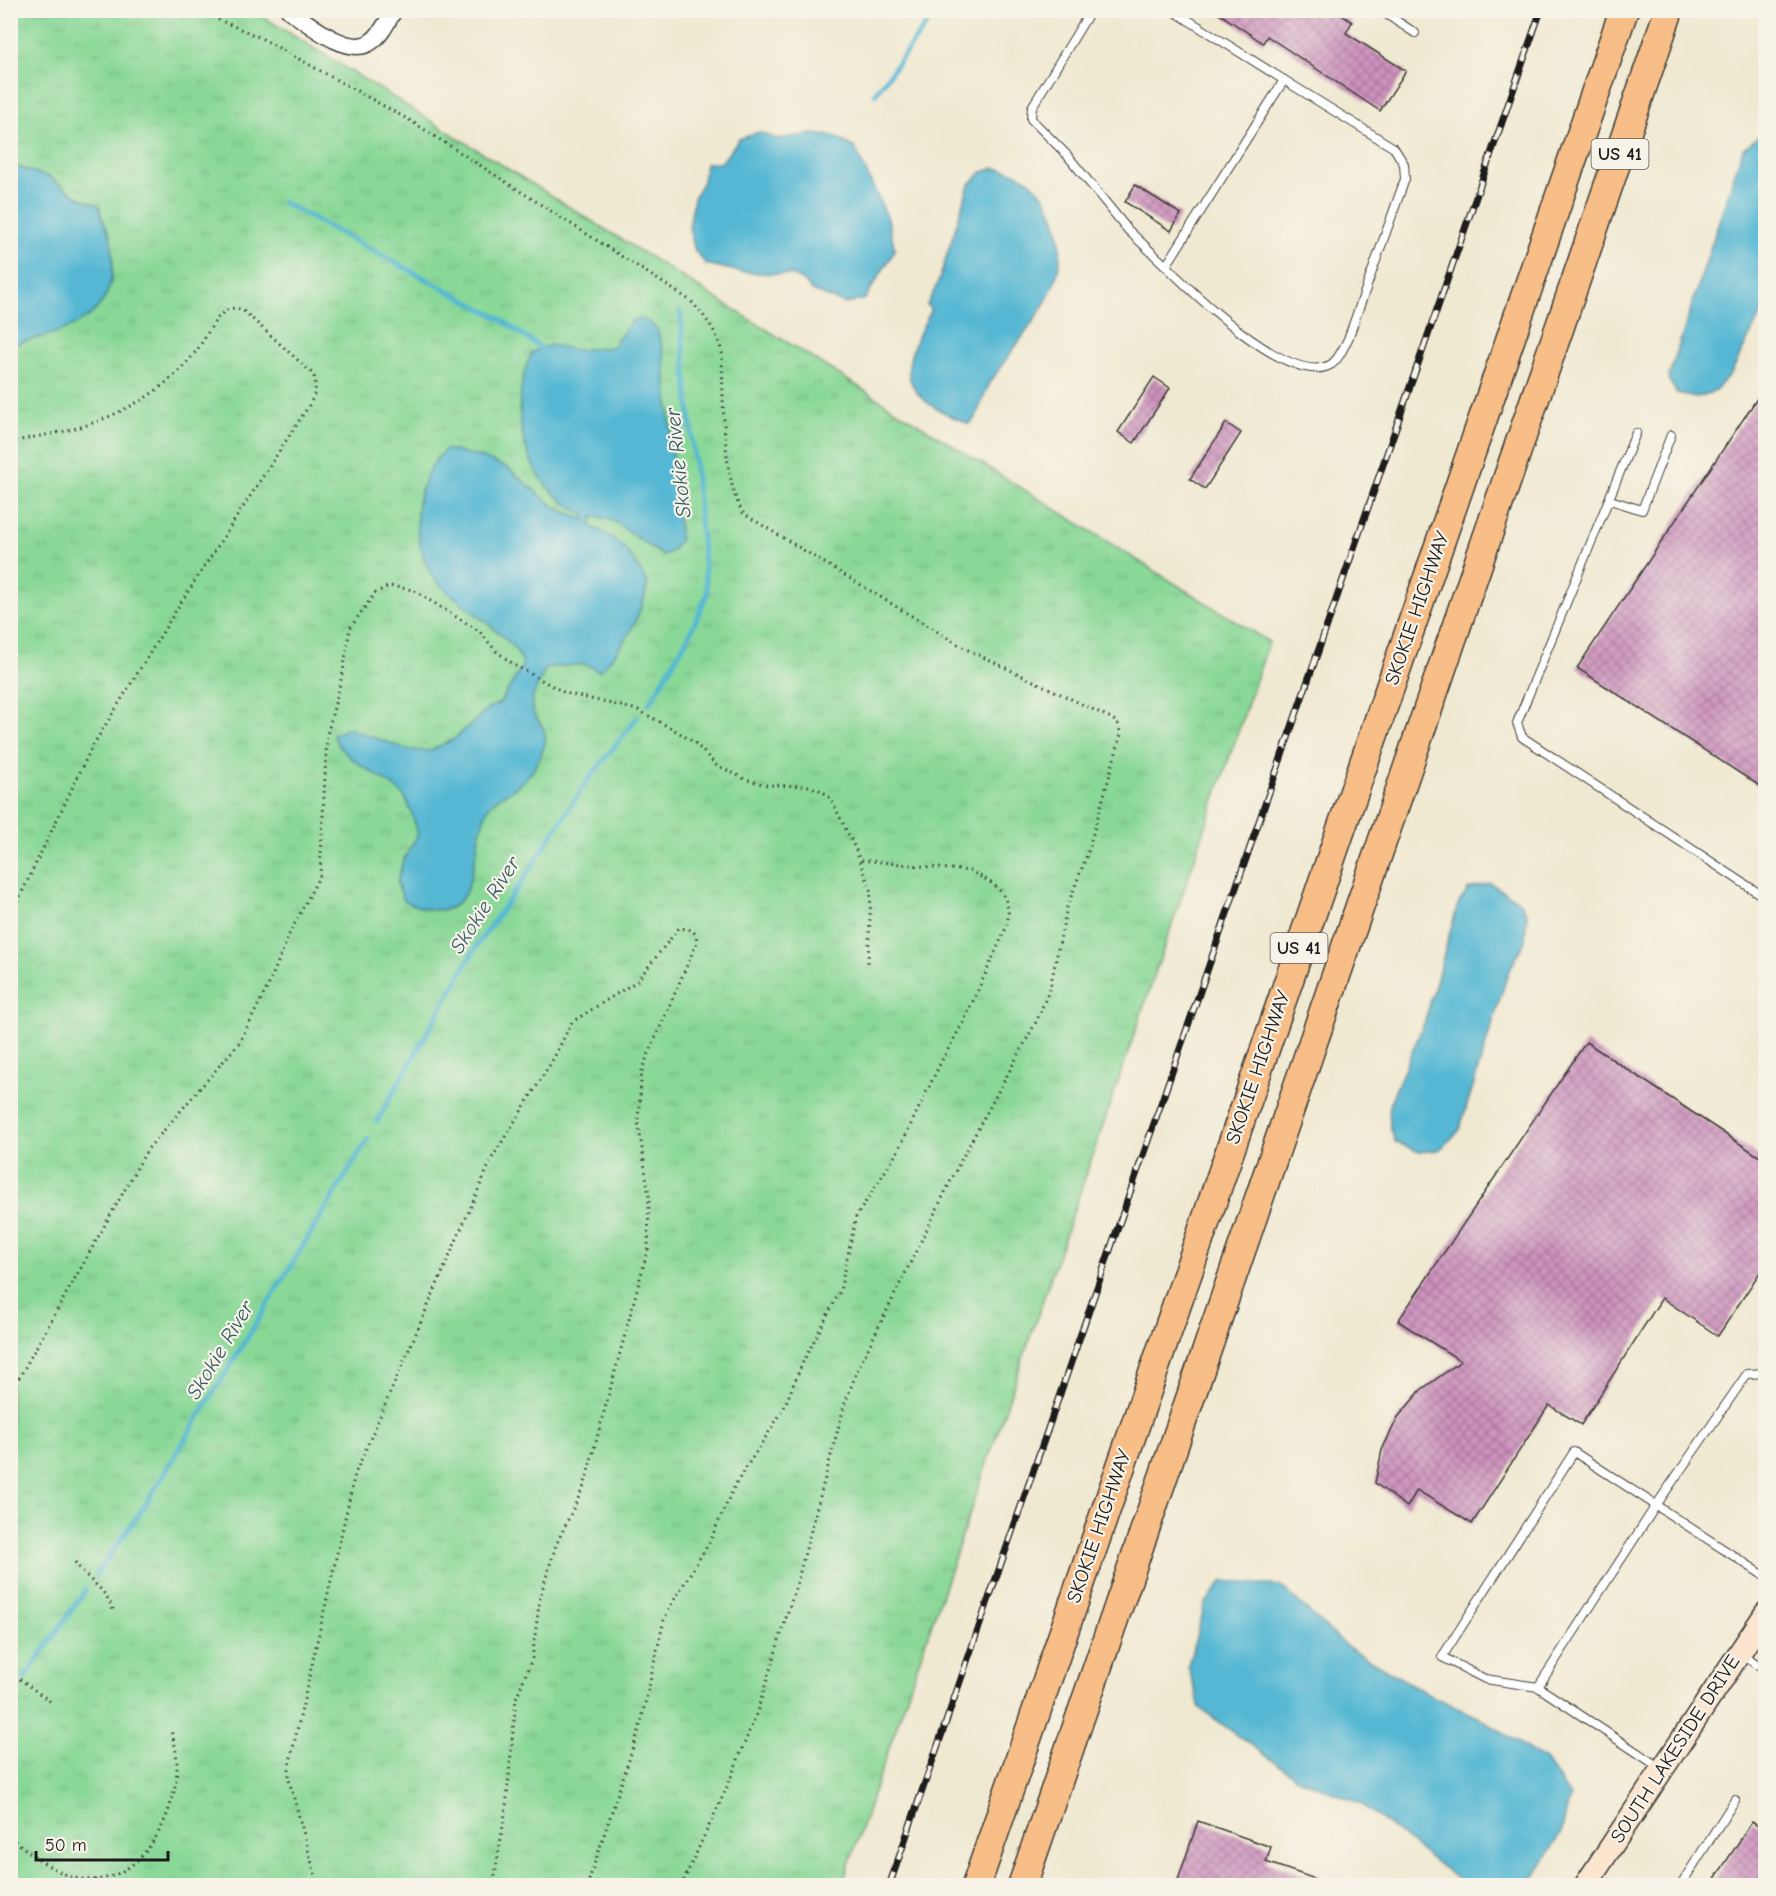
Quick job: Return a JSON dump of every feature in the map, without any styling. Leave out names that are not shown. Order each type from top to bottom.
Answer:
[{"type":"highway","name":"SKOKIE HIGHWAY","points":[[976,1886],[1624,10]]},
{"type":"highway","name":"US 41","points":[[1022,1886],[1669,10]]},
{"type":"street","points":[[295,14],[331,38],[347,45],[359,46],[371,42],[394,10]]},
{"type":"street","name":"SOUTH LAKESIDE DRIVE","points":[[1585,1886],[1766,1613]]},
{"type":"lane","points":[[1090,10],[1032,107],[1031,119],[1067,155],[1128,230],[1234,327],[1281,358],[1305,368],[1330,365],[1348,339],[1405,179],[1404,164],[1394,148],[1377,136],[1172,10]]},
{"type":"lane","points":[[1380,10],[1415,33]]},
{"type":"lane","points":[[1166,266],[1284,80]]},
{"type":"lane","points":[[1636,433],[1516,723],[1521,736],[1766,898]]},
{"type":"lane","points":[[1610,500],[1642,510],[1671,435]]},
{"type":"lane","points":[[1538,1688],[1655,1507],[1747,1374],[1766,1373]]},
{"type":"lane","points":[[1662,1769],[1538,1688],[1485,1679],[1442,1658],[1574,1452],[1655,1507],[1766,1577]]},
{"type":"lane","points":[[1739,1652],[1766,1670]]},
{"type":"lane","points":[[1680,1886],[1735,1800]]},
{"type":"path","points":[[196,10],[261,38],[411,121],[691,301],[709,321],[718,337],[722,353],[731,482],[738,506],[744,514],[966,649],[1111,718],[1120,728],[1121,735],[1087,855],[1058,938],[1050,988],[1036,1022],[945,1193],[857,1371],[845,1403],[798,1579],[757,1712],[727,1787],[681,1886]]},
{"type":"path","points":[[10,443],[72,429],[134,403],[164,384],[187,363],[215,321],[230,309],[236,308],[246,313],[313,374],[316,381],[316,390],[308,407],[180,604],[92,747],[10,917]]},
{"type":"path","points":[[10,1394],[147,1150],[239,1043],[269,984],[289,935],[320,875],[327,735],[343,672],[350,628],[358,612],[375,593],[389,586],[413,590],[479,632],[496,651],[516,666],[546,683],[579,697],[638,710],[695,743],[716,765],[747,780],[767,785],[808,786],[822,791],[831,799],[860,860],[871,892],[868,963]]},
{"type":"path","points":[[587,1886],[639,1730],[664,1620],[701,1559],[746,1467],[783,1410],[802,1364],[840,1291],[856,1217],[898,1151],[942,1060],[964,1022],[1007,926],[1010,912],[1003,894],[986,879],[970,870],[860,860]]},
{"type":"path","points":[[318,1886],[289,1780],[289,1766],[354,1474],[492,1158],[551,1063],[567,1031],[579,1017],[637,981],[651,966],[673,933],[679,928],[685,928],[696,935],[697,942],[649,1049],[638,1093],[638,1121],[650,1196],[648,1249],[584,1486],[556,1545],[540,1597],[532,1659],[514,1706],[506,1808],[493,1886]]},
{"type":"path","points":[[75,1562],[80,1571],[108,1595],[114,1612]]},
{"type":"path","points":[[10,1672],[51,1702]]},
{"type":"path","points":[[93,1880],[110,1877],[127,1870],[151,1844],[174,1789],[177,1759],[171,1731]]},
{"type":"path","points":[[10,1838],[48,1866],[69,1875],[110,1886]]},
{"type":"path","points":[[10,1876],[15,1886]]},
{"type":"green space","points":[[11,11],[254,11],[1269,642],[842,1885],[11,1886]]},
{"type":"water","points":[[1765,131],[1765,306],[1730,375],[1713,392],[1697,397],[1677,393],[1668,379],[1733,178],[1743,149]]},
{"type":"water","points":[[759,132],[777,139],[813,134],[834,136],[855,148],[888,219],[895,250],[865,299],[846,304],[812,291],[805,282],[792,275],[741,272],[706,264],[695,251],[689,228],[694,198],[703,181],[706,163],[721,163],[739,139]]},
{"type":"water","points":[[11,165],[49,177],[78,197],[100,206],[111,240],[113,267],[109,287],[101,304],[89,316],[73,326],[11,345]]},
{"type":"water","points":[[993,168],[1018,174],[1032,183],[1043,195],[1058,230],[1060,254],[1056,277],[1047,299],[990,383],[970,424],[925,401],[915,390],[910,378],[909,366],[917,339],[931,310],[927,305],[938,283],[969,185],[981,173]]},
{"type":"water","points":[[644,319],[657,329],[664,354],[680,539],[673,550],[663,556],[614,521],[594,516],[590,526],[618,542],[625,549],[648,584],[636,620],[617,651],[600,671],[584,664],[546,668],[532,701],[533,712],[545,736],[541,756],[524,781],[490,805],[482,824],[469,884],[461,899],[449,908],[431,910],[404,901],[397,883],[403,861],[418,834],[408,803],[394,787],[346,754],[333,735],[348,728],[409,750],[429,751],[454,739],[489,708],[500,703],[523,665],[517,652],[507,640],[445,590],[429,570],[422,553],[417,526],[417,509],[424,481],[433,464],[446,449],[480,457],[508,468],[553,506],[585,520],[585,514],[564,502],[547,486],[534,467],[525,445],[521,422],[520,398],[524,375],[532,352],[550,345],[577,350],[612,347],[633,320]]},
{"type":"water","points":[[1490,883],[1520,902],[1527,914],[1525,941],[1508,973],[1459,1131],[1439,1150],[1419,1152],[1395,1142],[1390,1126],[1389,1105],[1425,1021],[1458,904],[1469,889]]},
{"type":"water","points":[[1223,1581],[1281,1586],[1346,1646],[1428,1694],[1480,1718],[1545,1760],[1570,1796],[1561,1834],[1530,1883],[1526,1886],[1465,1885],[1361,1804],[1297,1778],[1200,1708],[1188,1666],[1205,1604]]},
{"type":"building","points":[[1214,10],[1334,10],[1352,22],[1346,33],[1406,71],[1380,111],[1267,36],[1263,43]]},
{"type":"building","points":[[1135,185],[1181,214],[1171,231],[1125,202]]},
{"type":"building","points":[[1154,377],[1170,388],[1134,443],[1118,432]]},
{"type":"building","points":[[1766,385],[1766,790],[1577,668]]},
{"type":"building","points":[[1226,423],[1241,433],[1205,489],[1190,479]]},
{"type":"building","points":[[1586,1042],[1766,1161],[1766,1263],[1718,1336],[1662,1298],[1581,1425],[1549,1405],[1472,1524],[1417,1490],[1407,1507],[1375,1483],[1382,1450],[1398,1417],[1421,1390],[1461,1361],[1398,1321]]},
{"type":"building","points":[[1198,1821],[1271,1847],[1266,1862],[1327,1883],[1327,1886],[1176,1886]]},
{"type":"building","points":[[1752,1822],[1766,1831],[1766,1886],[1710,1886]]},
{"type":"waterway","name":"Skokie River","points":[[875,94],[937,10]]},
{"type":"waterway","points":[[282,202],[499,318],[541,348]]},
{"type":"waterway","name":"Skokie River","points":[[649,704],[689,636],[707,594],[680,311]]},
{"type":"waterway","name":"Skokie River","points":[[377,1121],[477,945],[588,780],[637,718]]},
{"type":"waterway","name":"Skokie River","points":[[96,1575],[144,1507],[368,1139]]},
{"type":"waterway","name":"Skokie River","points":[[25,1678],[86,1589]]},
{"type":"railway","points":[[889,1886],[1541,10]]}]
